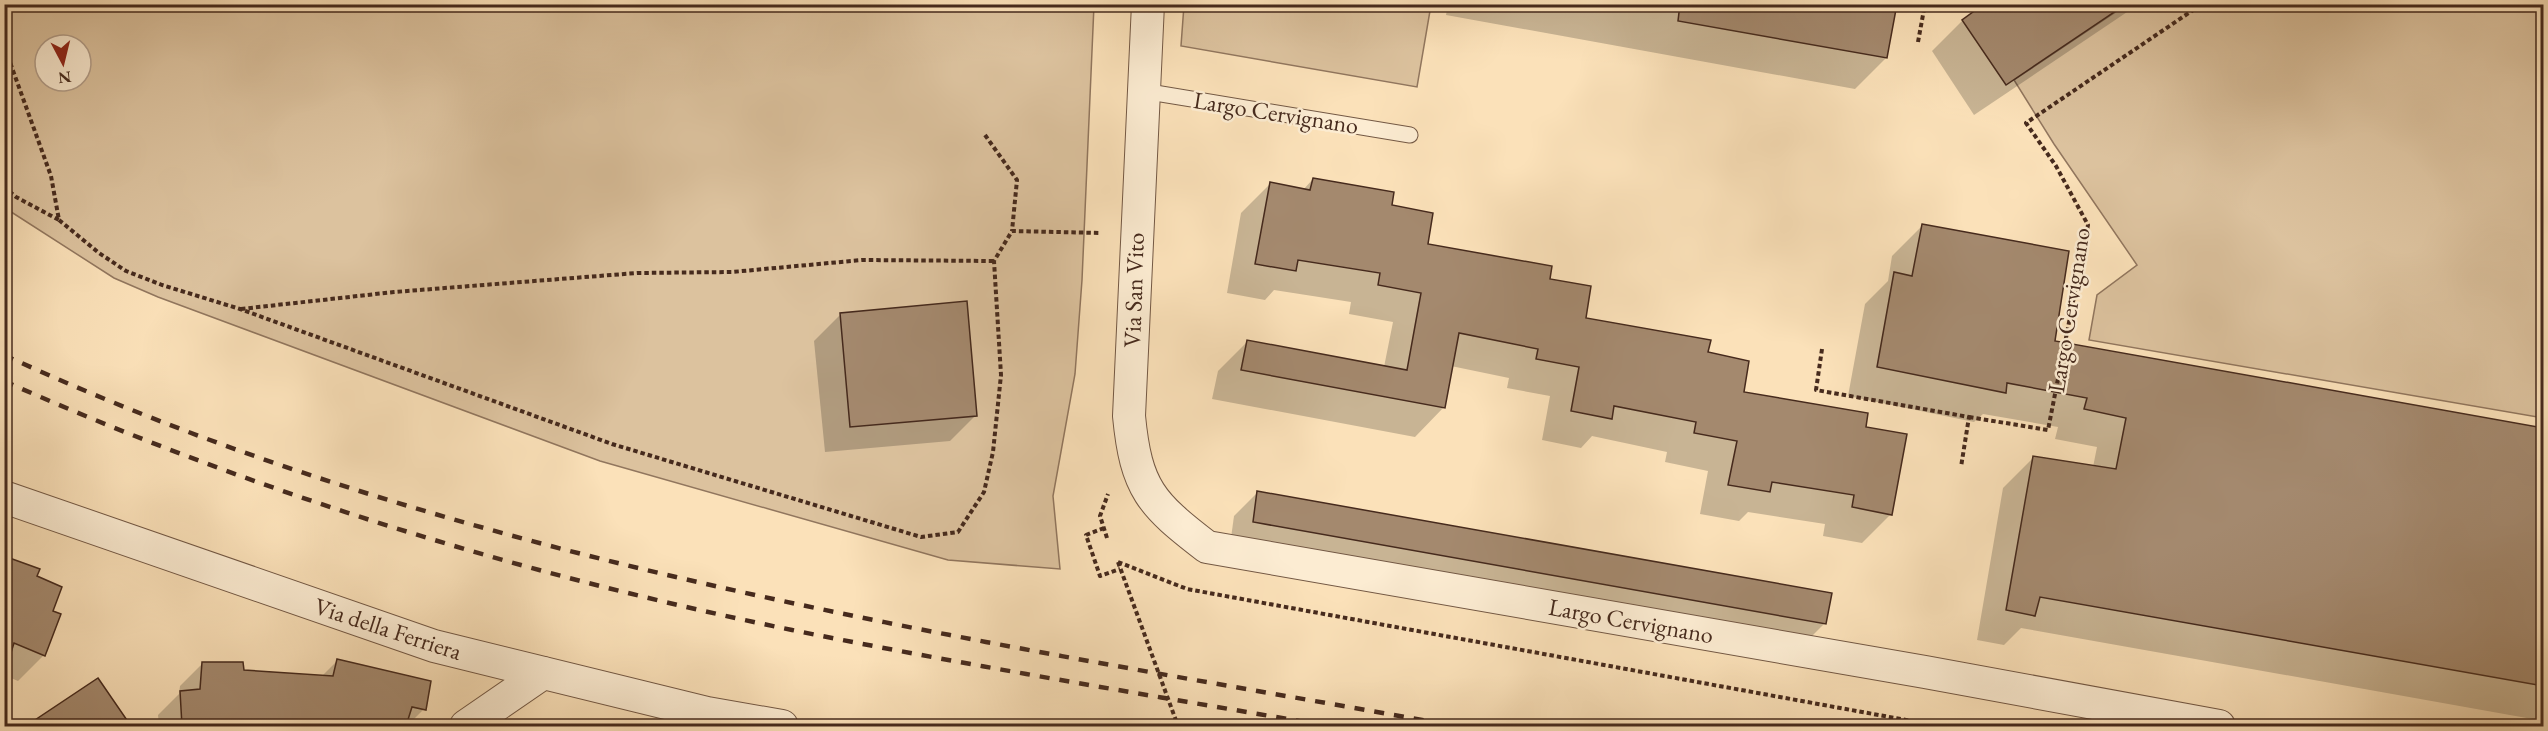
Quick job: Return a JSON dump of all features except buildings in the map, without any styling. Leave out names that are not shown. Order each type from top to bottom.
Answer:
[{"type":"street","name":"Via San Vito","points":[[1148,4],[1129,416],[1132,448],[1142,484],[1167,516],[1207,547]]},
{"type":"street","name":"Via della Ferriera","points":[[4,496],[434,646],[543,673],[707,720],[782,726]]},
{"type":"street","name":"Largo Cervignano","points":[[1207,547],[2218,726]]},
{"type":"street","points":[[466,726],[543,673]]},
{"type":"lane","name":"Largo Cervignano","points":[[1143,91],[1410,135]]},
{"type":"path","points":[[1918,42],[1925,4]]},
{"type":"path","name":"Largo Cervignano","points":[[1822,349],[1816,390],[2048,430],[2088,225],[2056,166],[2026,123],[2202,4]]},
{"type":"path","points":[[4,34],[8,54],[51,176],[59,220]]},
{"type":"path","points":[[2544,123],[2540,135],[2544,143]]},
{"type":"path","points":[[4,187],[16,197],[59,220],[126,272],[240,309],[612,444],[921,537],[958,532],[984,492],[993,452],[1001,375],[994,261],[1012,231],[1017,180],[985,135]]},
{"type":"path","points":[[1012,231],[1136,234]]},
{"type":"path","points":[[240,309],[394,292],[637,273],[732,272],[862,260],[994,261]]},
{"type":"path","points":[[1961,467],[1970,417]]},
{"type":"path","points":[[1104,528],[1086,535],[1100,576],[1120,570]]},
{"type":"path","points":[[1178,726],[1118,562],[1187,589],[1939,726]]},
{"type":"shaded area","points":[[1184,4],[1431,5],[1417,87],[1181,46]]},
{"type":"shaded area","points":[[4,5],[1094,5],[1082,280],[1075,374],[1053,496],[1060,569],[948,560],[600,461],[158,297],[114,278],[5,208]]},
{"type":"shaded area","points":[[2126,5],[2543,5],[2543,418],[2089,340],[2097,295],[2137,265],[2054,144],[2014,80]]},
{"type":"railway","points":[[4,355],[178,428],[355,490],[535,542],[718,587],[902,626],[1456,726]]},
{"type":"railway","points":[[4,381],[99,422],[293,495],[491,557],[591,584],[691,608],[859,643],[1328,726]]}]
